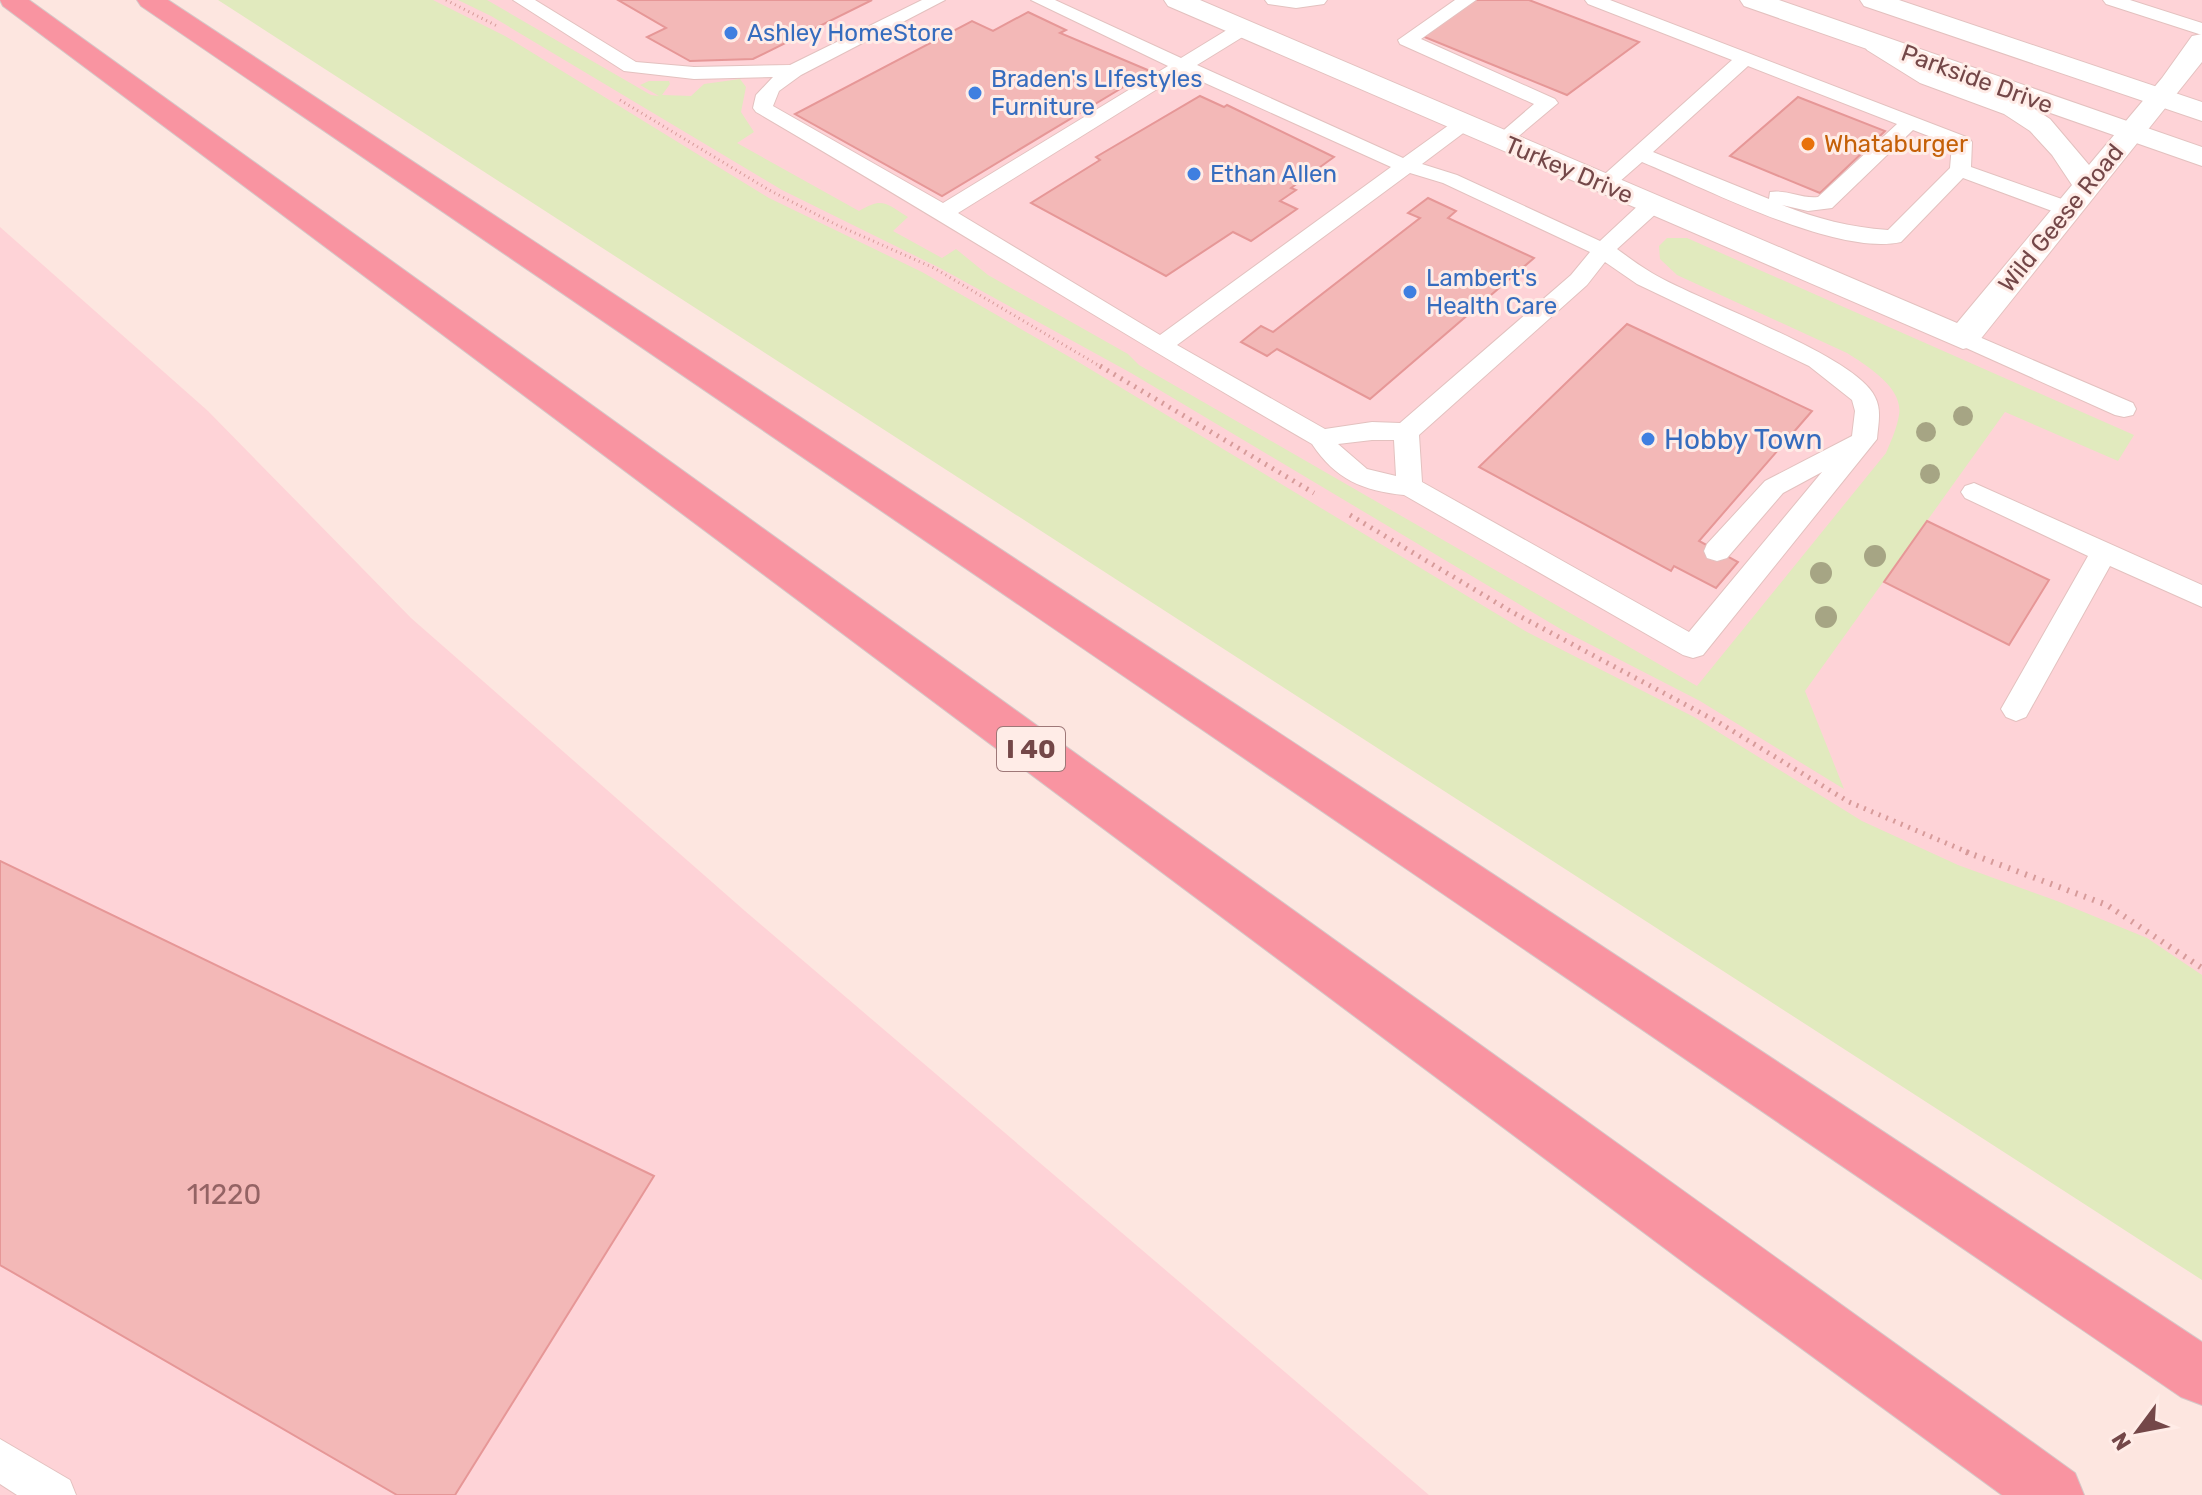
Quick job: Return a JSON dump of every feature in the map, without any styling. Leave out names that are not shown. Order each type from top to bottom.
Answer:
[{"type":"highway","name":"I 40","points":[[12,0],[1688,1231],[2053,1495]]},
{"type":"highway","points":[[150,0],[2202,1376]]},
{"type":"street","name":"Parkside Drive","points":[[1753,0],[2202,157]]},
{"type":"street","name":"Parkside Drive","points":[[1873,0],[2202,112]]},
{"type":"street","name":"Turkey Drive","points":[[1189,2],[1242,29],[1963,338]]},
{"type":"street","name":"Wild Geese Road","points":[[1963,338],[2131,134],[2202,42]]},
{"type":"street","points":[[1877,44],[1930,77],[2014,108],[2040,125],[2063,149],[2088,185]]},
{"type":"lane","points":[[522,0],[631,67],[694,73],[794,71]]},
{"type":"lane","points":[[936,0],[794,71],[772,87],[763,108],[944,212],[1161,346],[1321,438],[1332,456],[1361,478],[1373,484],[1409,486],[1693,647],[1864,439],[1867,411],[1864,398],[1835,372],[1645,279],[1603,250],[1450,179],[1382,158],[1040,0]]},
{"type":"lane","points":[[1274,0],[1296,3],[1318,0]]},
{"type":"lane","points":[[1467,0],[1407,40],[1548,103],[1501,141]]},
{"type":"lane","points":[[1594,0],[1962,142],[1960,170],[1893,237],[1851,234],[1813,225],[1646,149]]},
{"type":"lane","points":[[2112,0],[2202,29]]},
{"type":"lane","points":[[944,212],[1242,29]]},
{"type":"lane","points":[[1604,185],[1746,58]]},
{"type":"lane","points":[[1646,149],[1785,200],[1817,205],[1828,201],[1910,122]]},
{"type":"lane","points":[[1161,346],[1463,124]]},
{"type":"lane","points":[[1960,170],[2068,209]]},
{"type":"lane","points":[[1321,438],[1372,431],[1406,432],[1579,280],[1603,250],[1651,206]]},
{"type":"lane","points":[[1963,338],[2124,409]]},
{"type":"lane","points":[[1406,432],[1409,486]]},
{"type":"lane","points":[[1717,551],[1774,487],[1864,439]]},
{"type":"lane","points":[[1974,492],[2202,597]]},
{"type":"lane","points":[[2016,709],[2104,552]]},
{"type":"lane","points":[[0,1460],[55,1495]]},
{"type":"shaded area","points":[[407,0],[2202,0],[2202,1040]]},
{"type":"shaded area","points":[[0,227],[208,411],[411,618],[745,911],[1429,1495],[0,1495]]},
{"type":"green space","points":[[218,0],[433,0],[505,36],[769,198],[922,272],[1080,363],[1527,632],[1694,717],[1862,821],[1958,865],[2147,938],[2202,975],[2202,1280]]},
{"type":"green space","points":[[458,0],[487,0],[651,95],[659,96],[640,85],[649,81],[669,81],[662,95],[691,96],[704,84],[740,79],[746,87],[741,112],[754,132],[737,143],[859,211],[879,203],[894,208],[908,217],[893,231],[942,258],[956,249],[988,275],[1128,354],[1139,365],[1697,686],[1886,453],[1897,425],[1899,405],[1882,378],[1847,353],[1677,275],[1660,259],[1659,246],[1667,238],[1687,238],[2134,435],[2118,461],[2005,412],[1805,691],[1844,789],[1700,701],[1564,631],[1131,373],[940,268],[782,190],[491,16]]},
{"type":"building","name":"Ashley HomeStore","points":[[618,0],[872,0],[753,59],[690,61],[647,37],[666,28]]},
{"type":"building","points":[[1472,0],[1529,0],[1639,42],[1567,95],[1422,36]]},
{"type":"building","name":"Braden's LIfestyles Furniture","points":[[1028,12],[1066,30],[1060,33],[1150,71],[942,196],[795,114],[972,21],[993,31]]},
{"type":"building","name":"Ethan Allen","points":[[1200,96],[1224,107],[1227,105],[1334,157],[1291,188],[1296,190],[1280,201],[1297,209],[1251,241],[1233,232],[1166,276],[1031,203],[1100,160],[1096,157]]},
{"type":"building","name":"Whataburger","points":[[1798,97],[1885,131],[1820,193],[1730,156]]},
{"type":"building","name":"Lambert's Health Care","points":[[1428,198],[1456,211],[1448,218],[1534,258],[1370,399],[1277,349],[1267,356],[1241,342],[1261,326],[1273,332],[1420,218],[1408,213]]},
{"type":"building","name":"Hobby Town","points":[[1627,324],[1812,411],[1699,541],[1738,562],[1716,588],[1674,566],[1671,571],[1479,467]]},
{"type":"building","points":[[1927,521],[2049,580],[2009,645],[1884,582]]},
{"type":"building","points":[[0,861],[654,1176],[455,1495],[397,1495],[0,1265]]},
{"type":"place","name":"Ashley HomeStore","points":[[731,33]]},
{"type":"place","name":"Braden's LIfestyles Furniture","points":[[975,93]]},
{"type":"place","name":"Whataburger","points":[[1808,144]]},
{"type":"place","name":"Ethan Allen","points":[[1194,174]]},
{"type":"place","name":"Lambert's Health Care","points":[[1410,292]]},
{"type":"place","name":"Hobby Town","points":[[1648,439]]}]
